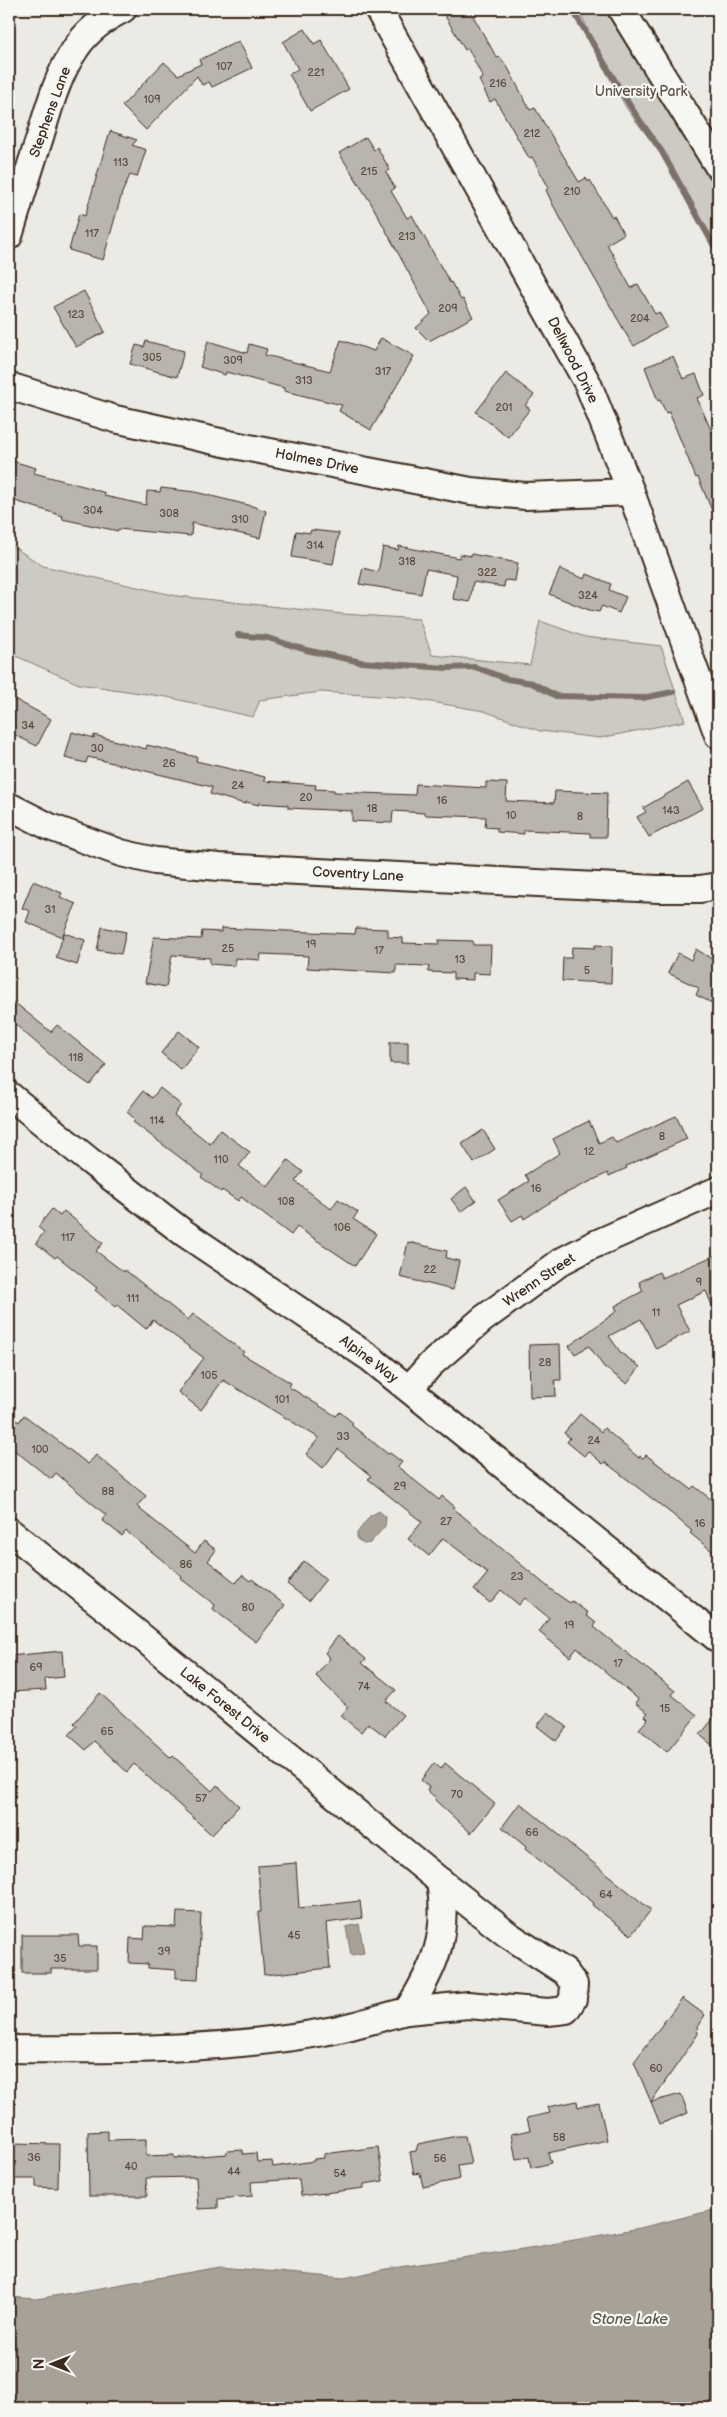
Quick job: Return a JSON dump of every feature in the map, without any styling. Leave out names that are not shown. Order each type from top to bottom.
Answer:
[{"type":"street","name":"Stephens Lane","points":[[9,236],[49,107],[68,61],[77,46],[92,30],[123,9]]},
{"type":"street","name":"Dellwood Drive","points":[[378,9],[588,384],[631,492],[718,735]]},
{"type":"street","points":[[621,9],[718,166]]},
{"type":"street","name":"Holmes Drive","points":[[9,386],[115,419],[229,444],[471,491],[526,496],[631,492]]},
{"type":"street","name":"Coventry Lane","points":[[9,806],[94,844],[155,861],[219,867],[658,889],[700,889],[718,886]]},
{"type":"street","name":"Alpine Way","points":[[9,1095],[91,1162],[184,1233],[337,1335],[409,1390],[718,1639]]},
{"type":"street","name":"Wrenn Street","points":[[409,1390],[430,1364],[538,1277],[562,1261],[591,1246],[718,1190]]},
{"type":"street","name":"Lake Forest Drive","points":[[9,1533],[126,1624],[440,1882],[507,1934],[564,1972],[574,1984],[574,1999],[566,2010],[548,2012],[468,2005],[407,2011],[334,2030],[207,2046],[121,2049],[9,2048]]},
{"type":"street","points":[[407,2011],[428,1980],[440,1944],[442,1919],[440,1882]]},
{"type":"green space","name":"University Park","points":[[579,9],[611,9],[718,182],[718,240],[702,224],[667,162],[627,109],[605,70]]},
{"type":"green space","points":[[9,544],[43,566],[177,596],[343,614],[419,619],[432,655],[530,665],[540,621],[585,637],[661,646],[685,721],[600,738],[540,731],[484,711],[408,698],[321,692],[260,700],[253,717],[167,697],[79,684],[9,653]]},
{"type":"water","points":[[379,1511],[386,1517],[385,1526],[370,1543],[364,1544],[357,1539],[357,1533],[370,1516]]},
{"type":"water","points":[[359,1924],[364,1953],[351,1955],[346,1927]]},
{"type":"water","name":"Stone Lake","points":[[718,2209],[718,2408],[9,2408],[9,2297],[37,2299],[220,2267],[344,2278],[386,2269],[536,2247],[640,2228]]},
{"type":"building","points":[[441,9],[469,9],[497,58],[500,57],[508,68],[530,110],[535,108],[579,182],[586,178],[588,182],[590,180],[612,217],[614,216],[624,234],[607,244],[631,288],[638,284],[655,314],[659,312],[667,327],[634,346],[629,339],[553,205],[546,190],[549,188],[532,157],[529,158],[495,99],[490,102],[479,80],[483,78],[468,48],[465,50]]},
{"type":"building","points":[[305,29],[314,44],[321,40],[349,89],[310,111],[289,74],[298,69],[283,42]]},
{"type":"building","points":[[239,41],[252,68],[212,87],[209,82],[202,85],[197,76],[146,130],[122,106],[164,62],[178,75],[201,64],[199,60]]},
{"type":"building","points":[[110,131],[137,140],[132,145],[146,150],[137,177],[130,175],[122,193],[103,260],[69,250],[79,214],[85,216]]},
{"type":"building","points":[[366,137],[374,150],[377,147],[390,170],[386,172],[395,188],[391,191],[407,218],[412,215],[450,283],[461,300],[463,299],[473,317],[429,341],[416,328],[431,314],[371,203],[339,153]]},
{"type":"building","points":[[84,291],[105,332],[76,347],[53,307]]},
{"type":"building","points":[[381,338],[414,356],[371,430],[339,411],[342,405],[284,391],[284,388],[226,372],[225,375],[200,367],[208,341],[247,353],[249,344],[267,349],[265,355],[330,371],[341,340],[374,351]]},
{"type":"building","points":[[146,341],[184,351],[177,377],[130,364],[136,345],[144,347]]},
{"type":"building","points":[[673,356],[683,379],[696,374],[704,395],[697,398],[714,437],[718,435],[718,525],[669,412],[666,413],[660,400],[658,401],[645,367]]},
{"type":"building","points":[[506,373],[534,395],[525,405],[530,409],[508,437],[476,412]]},
{"type":"building","points":[[9,460],[36,468],[34,473],[87,487],[105,493],[104,496],[146,505],[147,491],[160,492],[161,488],[195,492],[252,506],[266,511],[260,538],[192,523],[191,536],[118,529],[118,531],[62,519],[63,516],[9,499]]},
{"type":"building","points":[[311,530],[339,533],[333,564],[292,557],[296,531],[310,533]]},
{"type":"building","points":[[399,546],[459,558],[460,554],[471,556],[471,554],[518,563],[515,581],[505,580],[504,587],[473,582],[470,602],[453,599],[457,575],[426,569],[421,594],[359,584],[363,568],[378,572],[383,547],[398,550]]},
{"type":"building","points":[[560,569],[585,579],[587,574],[611,584],[609,590],[626,597],[619,613],[602,606],[599,612],[589,610],[549,594]]},
{"type":"building","points":[[9,696],[51,719],[37,746],[9,732]]},
{"type":"building","points":[[72,732],[94,738],[94,735],[146,749],[147,745],[197,757],[196,761],[265,777],[264,781],[316,785],[315,789],[334,790],[334,792],[415,795],[416,784],[486,788],[486,782],[507,783],[506,801],[554,803],[555,791],[607,793],[606,837],[590,837],[590,833],[524,830],[524,834],[497,832],[497,828],[485,827],[486,817],[425,815],[425,813],[393,811],[392,823],[352,821],[352,811],[288,808],[288,805],[259,803],[259,805],[246,802],[245,804],[210,794],[212,787],[88,757],[86,763],[65,758]]},
{"type":"building","points":[[688,782],[703,808],[649,837],[637,817],[646,812],[643,808]]},
{"type":"building","points":[[33,881],[62,893],[60,897],[76,904],[62,937],[26,922],[30,911],[22,908]]},
{"type":"building","points":[[102,927],[126,932],[121,954],[97,950]]},
{"type":"building","points":[[221,928],[355,934],[356,928],[388,929],[388,937],[403,938],[403,943],[439,944],[439,940],[473,941],[473,945],[491,945],[490,974],[473,973],[473,980],[453,979],[453,973],[428,972],[429,966],[396,965],[396,973],[307,968],[308,956],[261,954],[260,960],[235,958],[235,966],[210,964],[210,958],[172,955],[166,987],[145,983],[154,937],[201,939],[202,931],[221,932]]},
{"type":"building","points":[[64,933],[85,940],[77,965],[56,958]]},
{"type":"building","points":[[595,945],[612,946],[611,983],[562,981],[563,958],[571,958],[572,947],[595,948]]},
{"type":"building","points":[[696,949],[718,963],[718,1006],[696,995],[699,988],[668,973],[678,953],[691,960]]},
{"type":"building","points":[[9,998],[51,1032],[57,1025],[106,1065],[90,1085],[63,1066],[9,1019]]},
{"type":"building","points":[[179,1031],[199,1047],[181,1070],[161,1053]]},
{"type":"building","points":[[390,1042],[408,1042],[408,1063],[390,1063]]},
{"type":"building","points":[[160,1088],[181,1105],[174,1115],[210,1144],[220,1130],[250,1152],[239,1166],[268,1187],[288,1160],[303,1172],[295,1181],[331,1209],[338,1199],[358,1212],[353,1219],[376,1234],[355,1266],[297,1227],[291,1235],[241,1197],[238,1201],[222,1190],[221,1192],[201,1177],[203,1175],[133,1122],[135,1119],[127,1112],[143,1091],[152,1098]]},
{"type":"building","points":[[676,1116],[687,1139],[626,1166],[627,1168],[609,1176],[608,1173],[560,1196],[524,1219],[522,1215],[512,1221],[498,1200],[529,1181],[525,1175],[560,1153],[553,1139],[589,1121],[599,1143],[612,1137],[616,1143]]},
{"type":"building","points":[[483,1130],[495,1149],[474,1163],[462,1144]]},
{"type":"building","points":[[466,1187],[476,1201],[461,1212],[451,1199]]},
{"type":"building","points":[[52,1209],[60,1216],[64,1211],[103,1243],[96,1251],[124,1272],[125,1270],[188,1320],[193,1314],[244,1352],[242,1354],[291,1383],[289,1387],[336,1416],[340,1412],[353,1423],[351,1425],[388,1454],[390,1453],[402,1462],[398,1467],[439,1500],[442,1496],[455,1507],[453,1508],[554,1592],[570,1603],[572,1601],[588,1613],[586,1615],[596,1623],[594,1627],[675,1691],[672,1695],[697,1715],[667,1752],[639,1729],[648,1719],[645,1716],[648,1713],[635,1703],[638,1699],[577,1648],[570,1657],[539,1632],[549,1618],[525,1598],[519,1605],[501,1590],[490,1603],[474,1590],[488,1573],[443,1538],[429,1556],[408,1539],[422,1522],[368,1479],[371,1476],[338,1449],[323,1468],[306,1454],[319,1438],[223,1380],[201,1410],[178,1392],[204,1358],[153,1320],[146,1329],[117,1305],[115,1307],[95,1290],[97,1288],[57,1256],[55,1258],[36,1243],[44,1232],[38,1227]]},
{"type":"building","points":[[408,1242],[447,1251],[446,1258],[459,1261],[453,1290],[400,1277]]},
{"type":"building","points":[[718,1254],[718,1320],[706,1291],[676,1305],[690,1331],[656,1349],[641,1319],[609,1336],[621,1353],[640,1367],[627,1384],[604,1367],[589,1346],[575,1354],[569,1346],[617,1311],[615,1306],[643,1291],[639,1282],[659,1272],[662,1278]]},
{"type":"building","points":[[560,1344],[561,1380],[555,1380],[556,1396],[530,1397],[529,1345]]},
{"type":"building","points":[[9,1414],[19,1422],[24,1415],[88,1464],[96,1455],[146,1496],[137,1506],[142,1511],[195,1553],[204,1541],[216,1550],[208,1561],[236,1583],[242,1575],[250,1581],[252,1579],[285,1605],[256,1642],[213,1609],[215,1605],[180,1578],[182,1576],[126,1531],[122,1536],[102,1520],[106,1515],[56,1473],[51,1479],[9,1446]]},
{"type":"building","points":[[580,1414],[601,1432],[604,1428],[639,1458],[640,1456],[643,1458],[646,1455],[691,1489],[694,1486],[717,1504],[712,1511],[718,1515],[718,1556],[690,1533],[692,1531],[672,1514],[605,1462],[603,1464],[588,1451],[584,1456],[567,1442],[570,1438],[564,1433]]},
{"type":"building","points":[[304,1561],[326,1579],[309,1601],[287,1584]]},
{"type":"building","points":[[338,1636],[366,1659],[362,1663],[396,1690],[386,1701],[403,1715],[385,1736],[368,1723],[361,1732],[341,1716],[348,1707],[316,1676],[330,1658],[325,1653]]},
{"type":"building","points":[[62,1651],[64,1677],[45,1679],[46,1690],[9,1692],[9,1656]]},
{"type":"building","points":[[100,1693],[171,1758],[173,1756],[212,1791],[217,1785],[239,1806],[212,1835],[134,1764],[127,1772],[94,1741],[86,1750],[69,1735],[77,1726],[74,1723]]},
{"type":"building","points":[[548,1712],[567,1727],[556,1741],[537,1726]]},
{"type":"building","points":[[718,1713],[718,1750],[700,1735]]},
{"type":"building","points":[[434,1763],[441,1769],[445,1763],[495,1804],[471,1833],[435,1800],[436,1798],[427,1790],[429,1787],[421,1780]]},
{"type":"building","points":[[520,1803],[651,1910],[631,1935],[592,1905],[594,1903],[525,1849],[526,1847],[502,1827]]},
{"type":"building","points":[[296,1863],[299,1908],[360,1901],[362,1918],[326,1923],[330,1968],[264,1975],[258,1912],[261,1912],[258,1866]]},
{"type":"building","points":[[177,1912],[201,1913],[198,1979],[176,1978],[176,1970],[148,1968],[148,1964],[129,1963],[130,1938],[144,1939],[145,1926],[176,1927]]},
{"type":"building","points":[[22,1935],[78,1935],[79,1946],[97,1946],[97,1969],[51,1969],[51,1973],[22,1973]]},
{"type":"building","points":[[682,1998],[705,2015],[697,2027],[698,2034],[651,2102],[634,2062]]},
{"type":"building","points":[[681,2094],[688,2113],[660,2124],[651,2102]]},
{"type":"building","points":[[577,2101],[578,2107],[599,2103],[607,2140],[548,2153],[551,2163],[531,2168],[529,2157],[516,2159],[511,2134],[530,2130],[527,2118],[550,2113],[548,2107]]},
{"type":"building","points":[[108,2131],[108,2140],[146,2139],[146,2156],[174,2155],[174,2158],[227,2154],[227,2151],[243,2150],[243,2154],[256,2153],[257,2162],[272,2161],[273,2167],[314,2161],[314,2159],[324,2158],[324,2154],[378,2147],[383,2181],[364,2184],[364,2188],[301,2196],[299,2179],[251,2182],[252,2196],[218,2199],[218,2208],[198,2209],[196,2177],[146,2178],[147,2196],[89,2196],[88,2132]]},
{"type":"building","points":[[465,2136],[471,2164],[458,2166],[460,2179],[423,2187],[420,2173],[414,2174],[410,2152],[416,2151],[418,2144]]},
{"type":"building","points":[[9,2143],[59,2144],[58,2188],[36,2187],[36,2179],[12,2179],[13,2169],[9,2169]]},
{"type":"waterway","points":[[572,9],[632,109],[662,152],[718,253]]},
{"type":"waterway","points":[[238,635],[268,638],[306,650],[361,662],[447,668],[475,667],[507,679],[532,683],[556,696],[642,698],[673,692]]}]
